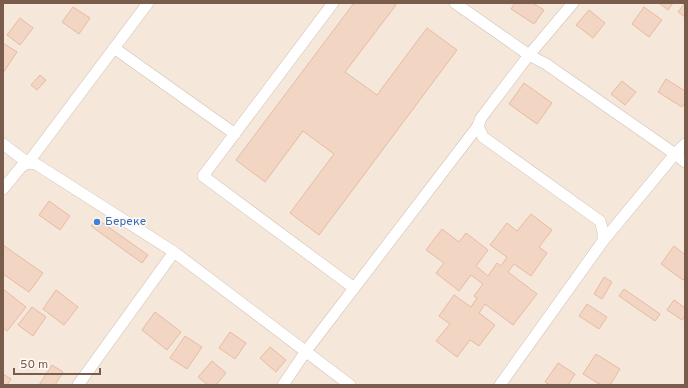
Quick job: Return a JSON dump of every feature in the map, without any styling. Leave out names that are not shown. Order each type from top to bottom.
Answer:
[{"type":"street","points":[[3,189],[21,167],[28,163],[148,3]]},
{"type":"street","points":[[334,3],[203,176],[354,288]]},
{"type":"street","points":[[455,3],[529,55],[546,64],[685,162]]},
{"type":"street","points":[[283,385],[306,351],[478,126],[481,118],[529,55],[573,3]]},
{"type":"street","points":[[114,48],[235,134]]},
{"type":"street","points":[[478,126],[483,137],[600,221],[603,232],[603,241]]},
{"type":"street","points":[[3,144],[28,163],[36,164],[174,252],[350,385]]},
{"type":"street","points":[[500,385],[603,241],[674,154],[685,144]]},
{"type":"street","points":[[78,385],[174,252]]},
{"type":"shaded area","points":[[3,3],[685,3],[685,385],[3,385]]},
{"type":"building","points":[[354,3],[393,3],[396,5],[345,72],[377,95],[427,28],[457,50],[319,235],[290,213],[334,154],[303,131],[265,182],[236,160]]},
{"type":"building","points":[[515,3],[533,3],[544,10],[534,24],[511,9]]},
{"type":"building","points":[[659,3],[673,3],[668,10]]},
{"type":"building","points":[[685,3],[685,17],[678,12]]},
{"type":"building","points":[[73,7],[90,18],[79,34],[62,22]]},
{"type":"building","points":[[644,7],[662,20],[649,37],[632,24]]},
{"type":"building","points":[[589,10],[605,23],[593,38],[576,25]]},
{"type":"building","points":[[20,18],[33,28],[20,45],[7,35]]},
{"type":"building","points":[[3,43],[17,52],[3,73]]},
{"type":"building","points":[[40,75],[46,80],[37,90],[31,85]]},
{"type":"building","points":[[666,79],[685,91],[685,102],[682,107],[658,92]]},
{"type":"building","points":[[622,81],[636,92],[625,105],[611,94]]},
{"type":"building","points":[[524,83],[552,103],[537,124],[509,104]]},
{"type":"building","points":[[49,201],[70,216],[60,230],[39,215]]},
{"type":"building","points":[[531,214],[552,230],[539,247],[547,253],[531,276],[514,264],[508,272],[537,294],[513,325],[485,304],[479,313],[495,325],[479,346],[470,340],[457,357],[436,341],[450,324],[439,316],[454,295],[471,307],[477,298],[474,296],[483,284],[471,275],[459,291],[436,273],[444,263],[426,250],[442,229],[459,242],[466,233],[488,250],[476,266],[488,276],[497,263],[501,266],[507,257],[490,245],[507,223],[517,231]]},
{"type":"building","points":[[97,219],[148,255],[142,263],[91,226]]},
{"type":"building","points":[[3,245],[43,273],[29,292],[3,274]]},
{"type":"building","points":[[674,246],[685,255],[685,278],[683,280],[661,264]]},
{"type":"building","points":[[604,277],[612,282],[602,299],[594,294]]},
{"type":"building","points":[[3,289],[26,307],[7,331],[3,328]]},
{"type":"building","points":[[624,289],[660,314],[655,321],[619,296]]},
{"type":"building","points":[[56,290],[78,307],[64,325],[43,309]]},
{"type":"building","points":[[674,300],[685,308],[685,316],[682,320],[667,310]]},
{"type":"building","points":[[587,304],[607,317],[599,329],[579,316]]},
{"type":"building","points":[[32,307],[46,317],[33,336],[18,325]]},
{"type":"building","points":[[155,312],[181,332],[167,350],[142,330]]},
{"type":"building","points":[[230,332],[246,343],[235,359],[219,348]]},
{"type":"building","points":[[185,336],[202,347],[187,369],[170,358]]},
{"type":"building","points":[[270,347],[286,360],[276,372],[260,358]]},
{"type":"building","points":[[596,354],[620,369],[610,385],[601,385],[583,374]]},
{"type":"building","points":[[212,361],[226,373],[216,385],[208,385],[198,377]]},
{"type":"building","points":[[558,363],[575,374],[568,385],[550,385],[545,382]]},
{"type":"building","points":[[52,365],[63,372],[55,385],[39,385]]},
{"type":"building","points":[[3,374],[11,379],[7,385],[3,385]]},
{"type":"place","name":"Береке","points":[[97,222]]}]
